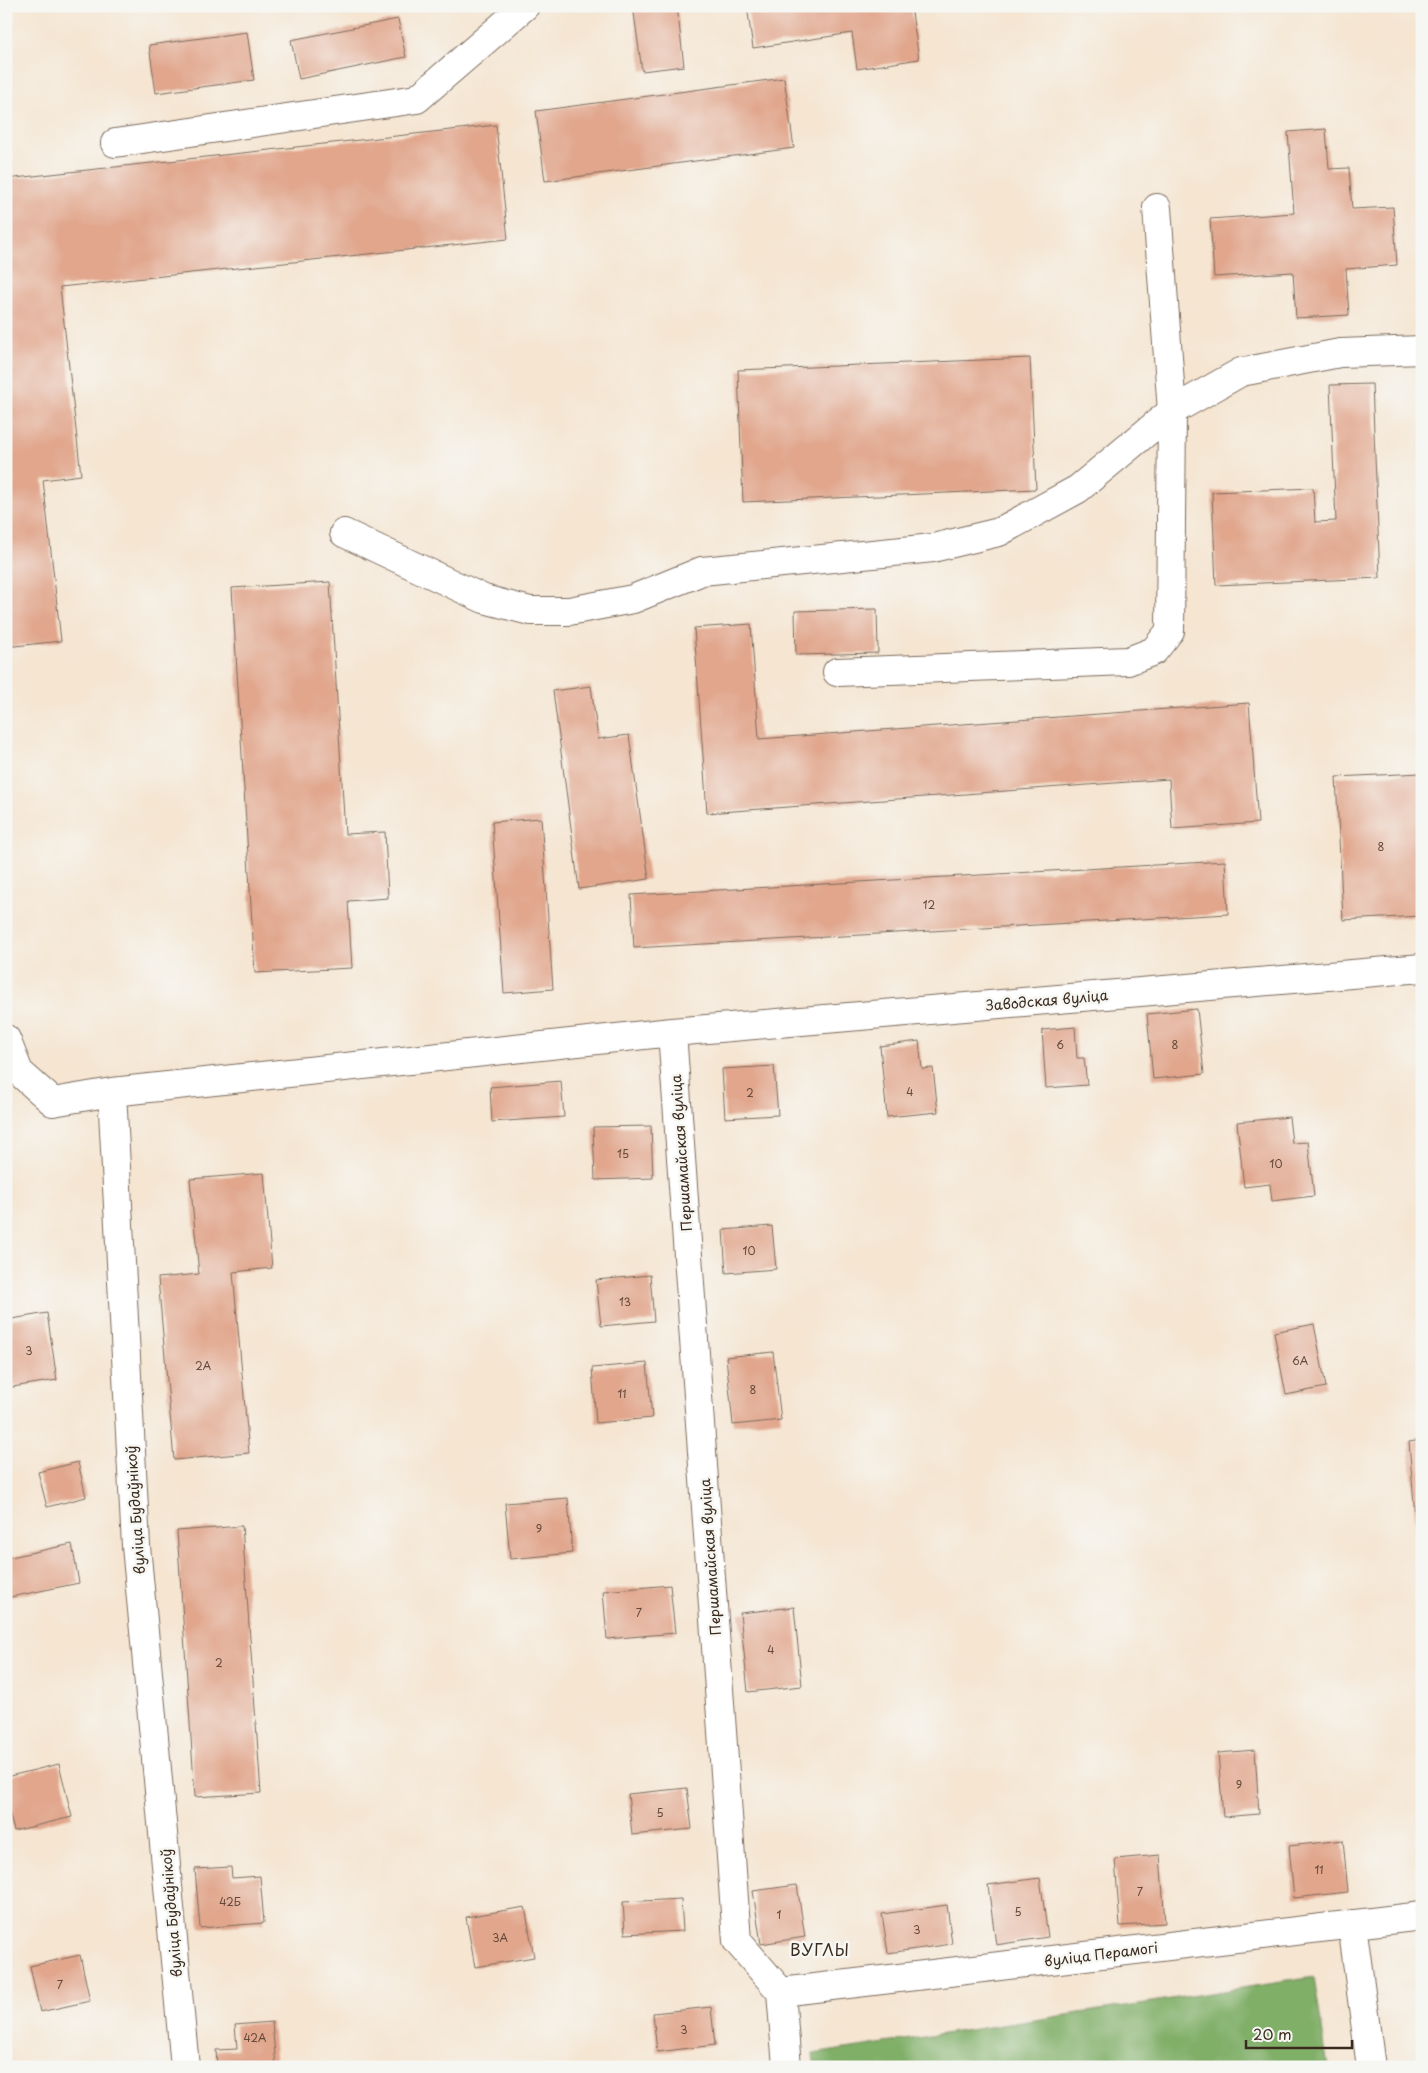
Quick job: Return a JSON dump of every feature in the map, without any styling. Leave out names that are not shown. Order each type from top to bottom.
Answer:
[{"type":"street","points":[[115,143],[417,99],[525,6]]},
{"type":"street","points":[[837,672],[1128,661],[1154,652],[1170,630],[1172,411],[1158,208]]},
{"type":"street","points":[[344,533],[484,599],[530,611],[570,611],[633,599],[702,571],[933,548],[999,532],[1078,489],[1172,411],[1241,372],[1340,353],[1422,350]]},
{"type":"street","name":"Заводская вуліца","points":[[112,1092],[672,1032],[1422,968]]},
{"type":"street","name":"Першамайская вуліца","points":[[672,1032],[737,1941],[781,1992]]},
{"type":"street","points":[[6,1039],[19,1072],[53,1102],[112,1092]]},
{"type":"street","name":"вуліца Будаўнікоў","points":[[112,1092],[136,1546],[185,2067]]},
{"type":"street","name":"вуліца Перамогі","points":[[781,1992],[1422,1916]]},
{"type":"street","points":[[1352,1924],[1371,2067]]},
{"type":"street","points":[[781,1992],[788,2067]]},
{"type":"green space","points":[[1314,1977],[1328,2067],[815,2067],[813,2054]]},
{"type":"building","points":[[633,6],[677,6],[684,66],[642,71]]},
{"type":"building","points":[[747,6],[911,6],[919,59],[857,69],[852,33],[753,48]]},
{"type":"building","points":[[398,19],[406,57],[299,79],[291,40]]},
{"type":"building","points":[[247,32],[254,80],[156,93],[149,45]]},
{"type":"building","points":[[784,78],[794,148],[545,181],[536,111]]},
{"type":"building","points":[[496,125],[508,239],[60,287],[81,475],[43,480],[61,641],[6,647],[6,179]]},
{"type":"building","points":[[1326,129],[1329,169],[1349,168],[1352,209],[1393,207],[1397,265],[1346,269],[1349,315],[1296,318],[1293,272],[1214,277],[1210,219],[1294,213],[1288,132]]},
{"type":"building","points":[[1030,358],[1036,489],[743,502],[738,370]]},
{"type":"building","points":[[1372,384],[1380,578],[1216,585],[1212,492],[1313,488],[1315,522],[1336,521],[1330,385]]},
{"type":"building","points":[[330,582],[345,834],[385,832],[388,898],[348,901],[352,968],[255,973],[232,588]]},
{"type":"building","points":[[877,609],[878,653],[796,655],[795,611]]},
{"type":"building","points":[[751,624],[759,739],[1249,703],[1258,823],[1172,829],[1169,779],[707,813],[694,628]]},
{"type":"building","points":[[591,686],[598,739],[629,735],[649,879],[579,889],[553,691]]},
{"type":"building","points":[[1422,773],[1422,916],[1343,920],[1336,777]]},
{"type":"building","points":[[541,818],[553,989],[504,993],[492,822]]},
{"type":"building","points":[[1225,861],[1228,914],[634,948],[631,895]]},
{"type":"building","points":[[1197,1009],[1204,1074],[1153,1079],[1147,1014]]},
{"type":"building","points":[[1075,1027],[1077,1058],[1084,1058],[1087,1085],[1046,1088],[1042,1030]]},
{"type":"building","points":[[919,1041],[922,1069],[933,1068],[938,1112],[887,1117],[880,1046]]},
{"type":"building","points":[[774,1066],[778,1115],[725,1118],[722,1069]]},
{"type":"building","points":[[561,1081],[564,1117],[492,1122],[490,1087]]},
{"type":"building","points":[[1289,1117],[1292,1143],[1308,1142],[1314,1196],[1272,1201],[1270,1184],[1244,1187],[1237,1122]]},
{"type":"building","points":[[651,1126],[653,1178],[595,1180],[593,1127]]},
{"type":"building","points":[[264,1173],[272,1268],[233,1272],[249,1453],[174,1460],[158,1278],[199,1274],[190,1179]]},
{"type":"building","points":[[772,1226],[776,1269],[726,1273],[723,1230]]},
{"type":"building","points":[[650,1275],[654,1321],[601,1326],[596,1280]]},
{"type":"building","points":[[47,1313],[57,1380],[6,1388],[6,1320]]},
{"type":"building","points":[[1314,1324],[1326,1387],[1286,1395],[1274,1332]]},
{"type":"building","points":[[773,1352],[781,1420],[733,1425],[726,1357]]},
{"type":"building","points":[[647,1363],[652,1418],[596,1423],[592,1368]]},
{"type":"building","points":[[1422,1440],[1422,1528],[1416,1529],[1409,1442]]},
{"type":"building","points":[[78,1462],[86,1497],[47,1507],[38,1472]]},
{"type":"building","points":[[568,1498],[572,1553],[510,1559],[505,1503]]},
{"type":"building","points":[[242,1526],[261,1793],[195,1797],[177,1531]]},
{"type":"building","points":[[72,1544],[79,1583],[6,1598],[6,1558]]},
{"type":"building","points":[[670,1585],[675,1633],[607,1639],[603,1591]]},
{"type":"building","points":[[794,1607],[802,1686],[748,1692],[740,1613]]},
{"type":"building","points":[[1255,1750],[1259,1814],[1223,1817],[1218,1753]]},
{"type":"building","points":[[59,1764],[72,1817],[14,1831],[6,1801],[6,1777]]},
{"type":"building","points":[[687,1788],[692,1829],[632,1835],[628,1794]]},
{"type":"building","points":[[1343,1840],[1348,1892],[1294,1898],[1289,1846]]},
{"type":"building","points":[[1160,1855],[1165,1923],[1120,1926],[1115,1859]]},
{"type":"building","points":[[231,1867],[232,1878],[260,1876],[264,1923],[200,1928],[195,1869]]},
{"type":"building","points":[[1040,1878],[1048,1937],[996,1945],[988,1885]]},
{"type":"building","points":[[797,1885],[805,1937],[761,1944],[753,1891]]},
{"type":"building","points":[[681,1899],[683,1931],[625,1934],[623,1902]]},
{"type":"building","points":[[947,1905],[952,1944],[888,1953],[882,1914]]},
{"type":"building","points":[[525,1907],[534,1957],[475,1967],[466,1917]]},
{"type":"building","points":[[80,1955],[90,2001],[40,2012],[30,1966]]},
{"type":"building","points":[[711,2007],[715,2045],[657,2052],[653,2013]]},
{"type":"building","points":[[272,2022],[276,2067],[217,2067],[216,2050],[237,2049],[235,2025]]},
{"type":"district","name":"ВУГЛЫ","points":[[820,1949]]}]
